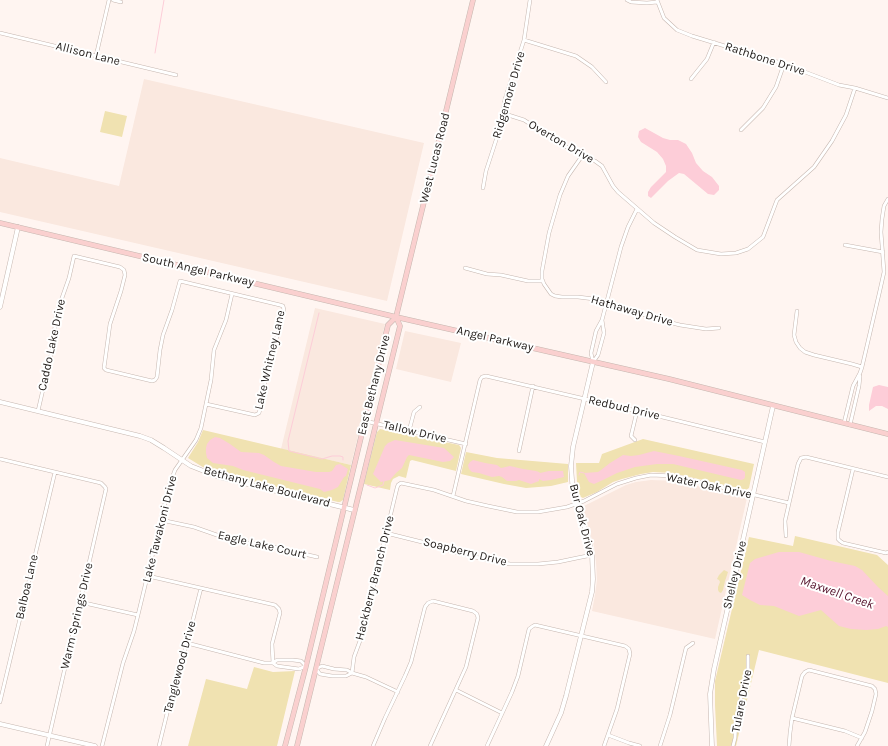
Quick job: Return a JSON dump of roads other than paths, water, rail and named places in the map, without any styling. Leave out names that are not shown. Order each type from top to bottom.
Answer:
[{"type":"main road","name":"West Lucas Road","points":[[396,317],[473,0]]},
{"type":"main road","name":"South Angel Parkway","points":[[0,223],[396,317]]},
{"type":"main road","name":"Angel Parkway","points":[[396,317],[669,379],[888,434]]},
{"type":"main road","name":"East Bethany Drive","points":[[285,746],[306,666],[388,325],[396,317],[400,326],[296,746]]},
{"type":"main road","points":[[306,666],[316,669]]},
{"type":"street","points":[[96,56],[109,0]]},
{"type":"street","points":[[113,0],[121,2]]},
{"type":"street","name":"Ridgemore Drive","points":[[483,188],[505,99],[524,40],[530,0]]},
{"type":"street","points":[[627,0],[647,4],[657,1]]},
{"type":"street","name":"Rathbone Drive","points":[[657,1],[664,18],[677,30],[784,64],[840,85],[888,98]]},
{"type":"street","name":"Allison Lane","points":[[0,33],[176,75]]},
{"type":"street","points":[[524,40],[576,56],[592,67],[606,82]]},
{"type":"street","points":[[691,79],[707,59],[714,42]]},
{"type":"street","points":[[741,130],[763,108],[776,87],[784,64]]},
{"type":"street","name":"Overton Drive","points":[[502,113],[524,120],[582,156],[595,161],[602,166],[618,192],[637,209],[654,223],[697,250],[721,254],[736,253],[748,249],[763,237],[778,200],[814,167],[832,141],[846,115],[855,88]]},
{"type":"street","points":[[465,268],[487,274],[501,275],[528,281],[543,281],[542,271],[545,252],[560,195],[568,176],[582,156]]},
{"type":"street","points":[[844,423],[853,386],[862,367],[884,272],[881,232],[884,206],[888,199]]},
{"type":"street","points":[[593,362],[591,353],[596,331],[602,320],[621,247],[628,227],[637,209]]},
{"type":"street","points":[[0,308],[18,227]]},
{"type":"street","points":[[845,245],[882,252]]},
{"type":"street","name":"Caddo Lake Drive","points":[[38,411],[53,346],[56,315],[69,278],[74,256],[120,267],[125,273],[121,291],[110,324],[104,366],[106,370],[152,381],[157,379],[163,335],[180,281],[232,294]]},
{"type":"street","name":"Hathaway Drive","points":[[543,281],[551,294],[555,296],[578,296],[594,299],[680,325],[706,329],[718,328]]},
{"type":"street","name":"Lake Tawakoni Drive","points":[[102,746],[123,663],[134,632],[169,486],[173,474],[196,440],[198,434],[211,380],[214,350],[226,320],[232,294]]},
{"type":"street","name":"Lake Whitney Lane","points":[[206,404],[255,415],[259,413],[263,398],[267,367],[284,310],[284,308],[280,305],[232,294]]},
{"type":"street","points":[[797,311],[794,335],[800,348],[805,352],[862,367]]},
{"type":"street","points":[[593,362],[598,355],[604,333],[602,320]]},
{"type":"street","name":"Bur Oak Drive","points":[[546,746],[561,713],[592,592],[592,555],[589,540],[573,494],[571,466],[573,448],[593,362]]},
{"type":"street","points":[[850,425],[859,386],[860,373]]},
{"type":"street","name":"Redbud Drive","points":[[466,444],[480,380],[482,377],[486,376],[765,442]]},
{"type":"street","points":[[519,450],[533,386]]},
{"type":"street","name":"Bethany Lake Boulevard","points":[[0,402],[140,436],[151,440],[191,466],[219,477],[354,510]]},
{"type":"street","name":"Shelley Drive","points":[[712,746],[710,694],[714,669],[773,406]]},
{"type":"street","points":[[409,431],[414,412],[420,407]]},
{"type":"street","points":[[635,440],[631,436],[637,411]]},
{"type":"street","name":"Tallow Drive","points":[[365,421],[466,444]]},
{"type":"street","points":[[454,496],[466,444]]},
{"type":"street","points":[[786,536],[785,521],[798,464],[801,458],[806,457],[888,477]]},
{"type":"street","points":[[0,465],[1,459],[55,472]]},
{"type":"street","points":[[853,469],[838,532],[838,539],[843,543],[886,553],[888,552]]},
{"type":"street","name":"Warm Springs Drive","points":[[47,746],[106,492],[105,487],[101,483],[55,472]]},
{"type":"street","name":"Balboa Lane","points":[[0,702],[55,472]]},
{"type":"street","name":"Water Oak Drive","points":[[399,484],[402,483],[434,490],[488,506],[517,512],[538,512],[567,507],[617,484],[636,478],[651,476],[674,476],[789,503]]},
{"type":"street","name":"Hackberry Branch Drive","points":[[352,673],[354,657],[361,638],[397,486],[399,484]]},
{"type":"street","name":"Eagle Lake Court","points":[[161,520],[194,527],[232,540],[245,543],[262,544],[317,557]]},
{"type":"street","name":"Soapberry Drive","points":[[386,533],[483,559],[510,564],[558,562],[592,555]]},
{"type":"street","points":[[148,576],[275,606],[279,609],[280,613],[272,644],[273,663]]},
{"type":"street","name":"Tanglewood Drive","points":[[160,746],[172,693],[188,643],[201,588]]},
{"type":"street","points":[[374,746],[385,718],[411,662],[425,607],[428,603],[433,601],[476,612],[478,621],[466,667],[430,746]]},
{"type":"street","points":[[80,602],[138,615]]},
{"type":"street","points":[[487,746],[518,676],[530,627],[535,625],[625,646],[629,649],[630,654],[617,709],[604,746]]},
{"type":"street","points":[[188,643],[264,663],[273,663],[277,660],[293,660],[301,661],[306,666],[299,669],[277,666],[273,663]]},
{"type":"street","points":[[660,746],[670,715],[686,648],[693,644]]},
{"type":"street","name":"Tulare Drive","points":[[733,746],[736,719],[748,669],[748,656]]},
{"type":"street","points":[[352,673],[346,676],[332,676],[320,674],[316,669],[322,666],[347,670],[398,692]]},
{"type":"street","points":[[789,746],[792,718],[802,676],[807,671],[812,670],[872,686],[875,689],[876,693],[872,710],[862,738],[857,746]]},
{"type":"street","points":[[456,690],[502,713]]},
{"type":"street","points":[[792,718],[845,731],[862,738]]},
{"type":"street","points":[[0,724],[96,746]]},
{"type":"street","points":[[608,735],[640,746]]},
{"type":"water","points":[[645,128],[663,138],[678,140],[686,144],[696,163],[703,171],[712,177],[719,186],[719,190],[714,195],[708,194],[684,174],[679,173],[668,181],[651,198],[648,196],[648,192],[651,187],[666,172],[666,166],[663,159],[657,152],[641,142],[638,137],[639,131]]},
{"type":"water","points":[[879,385],[888,387],[888,409],[882,406],[876,406],[869,411],[873,387]]},
{"type":"water","points":[[215,437],[220,438],[241,452],[259,453],[281,466],[316,472],[329,472],[332,471],[336,465],[340,464],[348,469],[346,476],[338,487],[324,492],[320,489],[243,470],[233,466],[213,463],[207,458],[206,448],[210,440]]},
{"type":"water","points":[[395,440],[444,448],[454,457],[450,461],[443,462],[409,455],[402,468],[390,480],[381,482],[373,474],[385,446]]},
{"type":"water","points":[[654,451],[742,470],[745,472],[745,477],[741,480],[673,464],[657,464],[635,467],[617,473],[594,484],[589,482],[584,473],[598,472],[623,455],[639,455]]},
{"type":"water","points":[[473,460],[497,465],[501,468],[510,466],[540,473],[549,471],[563,471],[564,477],[543,481],[539,479],[539,481],[531,484],[519,480],[507,481],[499,476],[492,477],[472,472],[468,465]]},
{"type":"water","points":[[779,552],[799,552],[855,566],[862,570],[888,596],[888,627],[886,626],[878,629],[866,630],[851,629],[839,626],[821,610],[799,616],[774,606],[760,605],[742,595],[750,563],[755,559]]},
{"type":"waterway","points":[[155,53],[164,0]]},
{"type":"waterway","points":[[319,313],[288,441],[289,451],[322,459],[332,456],[340,456],[343,457],[343,460]]},
{"type":"waterway","name":"Maxwell Creek","points":[[579,475],[580,472],[584,473]]},
{"type":"waterway","name":"Maxwell Creek","points":[[367,485],[375,488],[383,485],[384,481]]}]
